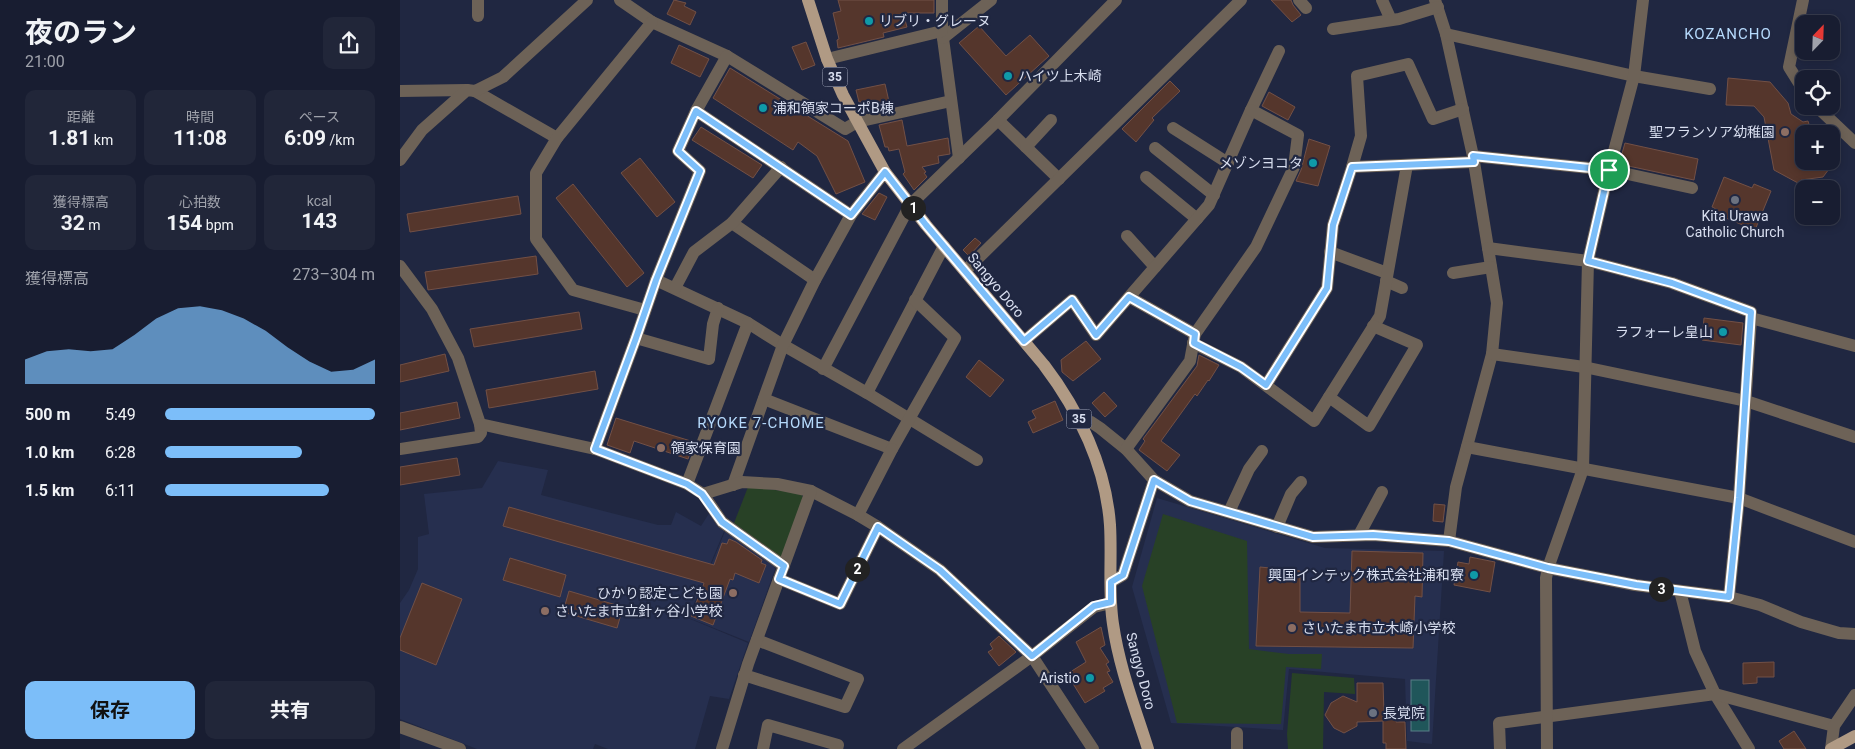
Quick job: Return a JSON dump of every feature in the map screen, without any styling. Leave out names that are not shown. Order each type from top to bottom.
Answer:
[{"type":"main road","name":"Sangyo Doro","points":[[808,0],[827,59],[843,95],[885,172],[910,205],[1060,386],[1080,421],[1099,470],[1106,495],[1110,523],[1111,602],[1116,641],[1148,749]]},
{"type":"main road","points":[[1831,749],[1855,736]]},
{"type":"street","points":[[478,0],[478,16]]},
{"type":"street","points":[[400,160],[422,130],[471,91],[503,77],[586,0]]},
{"type":"street","points":[[620,0],[652,22],[727,56],[845,129],[857,122],[951,101]]},
{"type":"street","points":[[942,0],[943,34],[959,158]]},
{"type":"street","points":[[827,59],[943,34],[991,0]]},
{"type":"street","points":[[823,369],[910,205],[998,120],[1116,0]]},
{"type":"street","points":[[965,271],[1241,0]]},
{"type":"street","points":[[1382,0],[1391,20]]},
{"type":"street","points":[[1547,749],[1546,578],[1583,469],[1588,261],[1609,170],[1634,76],[1643,0]]},
{"type":"street","points":[[1802,15],[1803,0]]},
{"type":"street","points":[[1333,29],[1391,20],[1437,3],[1446,34],[1473,159],[1497,304],[1492,354],[1456,487],[1449,541]]},
{"type":"street","points":[[645,310],[573,290],[536,239],[536,173],[557,138],[652,22]]},
{"type":"street","points":[[1446,34],[1634,76],[1710,89]]},
{"type":"street","points":[[1024,341],[1072,300],[1096,335],[1210,205],[1279,51]]},
{"type":"street","points":[[595,449],[656,280],[700,171],[678,151],[696,111],[727,56]]},
{"type":"street","points":[[1795,57],[1789,67],[1795,77]]},
{"type":"street","points":[[1266,385],[1327,288],[1333,225],[1362,136],[1357,76],[1408,64],[1433,119],[1462,109]]},
{"type":"street","points":[[400,91],[471,91],[557,138]]},
{"type":"street","points":[[1126,449],[1190,361],[1194,339],[1256,247],[1294,167],[1298,135],[1251,110]]},
{"type":"street","points":[[696,111],[851,215]]},
{"type":"street","points":[[1826,115],[1855,142]]},
{"type":"street","points":[[998,120],[1059,179]]},
{"type":"street","points":[[1026,147],[1051,120]]},
{"type":"street","points":[[1173,128],[1228,162]]},
{"type":"street","points":[[1155,148],[1214,195]]},
{"type":"street","points":[[1352,167],[1407,165],[1473,159],[1609,170],[1692,188]]},
{"type":"street","points":[[1129,297],[1241,367],[1314,421],[1380,316],[1407,165]]},
{"type":"street","points":[[675,288],[694,252],[732,223],[781,167]]},
{"type":"street","points":[[733,485],[783,345],[814,280],[851,215],[885,172]]},
{"type":"street","points":[[1146,177],[1197,219]]},
{"type":"street","points":[[732,223],[814,280]]},
{"type":"street","points":[[1127,236],[1155,267]]},
{"type":"street","points":[[867,393],[944,246]]},
{"type":"street","points":[[1488,248],[1588,261],[1672,283],[1751,312],[1739,498],[1729,597]]},
{"type":"street","points":[[1330,252],[1387,277],[1402,288]]},
{"type":"street","points":[[400,266],[432,309],[458,358],[480,424],[481,433],[478,437],[400,449]]},
{"type":"street","points":[[1453,273],[1491,267]]},
{"type":"street","points":[[656,280],[748,323],[977,460]]},
{"type":"street","points":[[858,515],[892,449],[956,338],[916,300]]},
{"type":"street","points":[[636,338],[709,359],[713,324],[718,308]]},
{"type":"street","points":[[1751,318],[1855,346]]},
{"type":"street","points":[[687,484],[748,323]]},
{"type":"street","points":[[1329,397],[1370,426],[1417,345],[1373,326]]},
{"type":"street","points":[[1492,354],[1584,367],[1746,401],[1855,437]]},
{"type":"street","points":[[764,399],[892,449]]},
{"type":"street","points":[[1080,421],[1091,422],[1126,449],[1154,480],[1190,501],[1313,537],[1373,535],[1449,541],[1548,568],[1680,591],[1729,597],[1760,605],[1801,622],[1839,633],[1855,634]]},
{"type":"street","points":[[480,424],[595,449],[687,484],[702,494],[722,522],[784,566]]},
{"type":"street","points":[[1466,447],[1739,498],[1855,542]]},
{"type":"street","points":[[1228,512],[1249,469],[1262,451]]},
{"type":"street","points":[[1111,582],[1123,575],[1154,480]]},
{"type":"street","points":[[702,494],[742,482],[777,484],[811,491],[878,527],[940,570],[1032,656],[1093,749]]},
{"type":"street","points":[[1277,527],[1291,494],[1301,482]]},
{"type":"street","points":[[722,749],[744,675],[811,491]]},
{"type":"street","points":[[1359,536],[1382,492]]},
{"type":"street","points":[[779,579],[840,604],[878,527]]},
{"type":"street","points":[[1680,591],[1695,651],[1714,694],[1749,749]]},
{"type":"street","points":[[903,749],[1032,656],[1094,606],[1111,602]]},
{"type":"street","points":[[744,675],[845,707],[858,679],[757,640]]},
{"type":"street","points":[[1500,749],[1499,723],[1714,694],[1834,726]]},
{"type":"street","points":[[1831,749],[1834,726],[1855,695]]},
{"type":"street","points":[[763,749],[768,725],[838,745],[837,749]]},
{"type":"street","points":[[400,727],[460,749]]},
{"type":"street","points":[[1237,733],[1237,749]]},
{"type":"shaded area","name":"さいたま市立針ヶ谷小学校","points":[[498,461],[548,470],[541,495],[658,525],[671,525],[676,512],[701,526],[710,512],[725,529],[688,618],[748,643],[729,699],[710,696],[695,749],[608,749],[595,744],[593,749],[477,749],[400,719],[400,603],[409,590],[418,569],[418,537],[429,534],[424,494],[482,488]]},
{"type":"shaded area","points":[[748,487],[801,493],[804,500],[782,556],[779,556],[734,523]]},
{"type":"shaded area","name":"さいたま市立木崎小学校","points":[[1157,498],[1325,548],[1444,551],[1432,744],[1407,741],[1405,679],[1289,669],[1283,730],[1171,723],[1132,587]]},
{"type":"shaded area","points":[[1163,514],[1247,541],[1249,649],[1289,654],[1322,654],[1321,669],[1286,667],[1281,724],[1177,723],[1142,586]]},
{"type":"shaded area","name":"ひかり認定こども園","points":[[726,529],[773,563],[775,569],[749,642],[689,618]]},
{"type":"shaded area","points":[[1292,673],[1354,678],[1355,694],[1324,692],[1323,749],[1288,749],[1287,734]]},
{"type":"shaded area","points":[[1411,680],[1429,680],[1429,731],[1411,731]]},
{"type":"building","points":[[674,0],[686,3],[684,6],[696,12],[690,25],[667,14]]},
{"type":"building","points":[[838,0],[934,0],[934,13],[903,13],[907,27],[883,33],[884,37],[838,48],[837,40],[839,39],[833,13],[841,11]]},
{"type":"building","points":[[1271,0],[1291,0],[1301,15],[1292,22]]},
{"type":"building","name":"ハイツ上木崎","points":[[979,26],[1006,56],[1030,35],[1049,56],[1006,95],[959,43]]},
{"type":"building","points":[[806,42],[815,65],[802,70],[792,47]]},
{"type":"building","points":[[679,45],[709,59],[700,77],[671,63]]},
{"type":"building","points":[[730,68],[848,141],[865,182],[836,194],[817,156],[798,142],[793,150],[713,98]]},
{"type":"building","points":[[1728,78],[1770,82],[1788,103],[1791,114],[1803,122],[1808,121],[1809,125],[1795,125],[1795,170],[1828,170],[1823,177],[1795,181],[1774,170],[1764,117],[1754,106],[1726,105]]},
{"type":"building","points":[[1170,81],[1180,91],[1152,118],[1154,120],[1136,142],[1122,129]]},
{"type":"building","points":[[885,84],[890,106],[876,109],[874,106],[863,109],[856,90]]},
{"type":"building","points":[[1269,92],[1295,107],[1288,120],[1262,106]]},
{"type":"building","points":[[902,120],[907,146],[948,138],[950,154],[938,156],[939,163],[922,167],[927,177],[914,190],[903,174],[905,172],[899,149],[889,151],[888,147],[885,147],[879,125]]},
{"type":"building","points":[[701,127],[762,165],[753,178],[692,140]]},
{"type":"building","name":"メゾンヨコタ","points":[[1309,139],[1330,146],[1318,186],[1296,181],[1301,170]]},
{"type":"building","points":[[1625,143],[1698,159],[1694,180],[1619,164]]},
{"type":"building","points":[[640,158],[675,202],[657,217],[621,173]]},
{"type":"building","points":[[1724,177],[1752,188],[1754,184],[1771,191],[1755,230],[1716,214],[1718,210],[1712,207]]},
{"type":"building","points":[[573,184],[644,273],[627,287],[556,198]]},
{"type":"building","points":[[879,193],[887,197],[875,220],[862,214]]},
{"type":"building","points":[[518,196],[521,214],[410,232],[407,214]]},
{"type":"building","points":[[975,238],[981,243],[969,256],[963,250]]},
{"type":"building","points":[[536,256],[538,274],[428,290],[425,272]]},
{"type":"building","points":[[579,312],[582,329],[474,347],[470,329]]},
{"type":"building","name":"ラフォーレ皇山","points":[[1704,318],[1743,323],[1741,345],[1702,340]]},
{"type":"building","points":[[1086,341],[1101,359],[1073,381],[1062,372],[1061,360]]},
{"type":"building","points":[[445,354],[449,371],[400,382],[400,365]]},
{"type":"building","points":[[1199,355],[1219,365],[1209,381],[1197,396],[1195,394],[1161,441],[1180,455],[1167,471],[1139,450],[1145,441],[1143,439],[1197,366]]},
{"type":"building","points":[[979,360],[1004,380],[990,397],[966,377]]},
{"type":"building","points":[[595,371],[598,389],[489,408],[486,390]]},
{"type":"building","points":[[1104,392],[1117,406],[1105,417],[1092,403]]},
{"type":"building","points":[[1055,401],[1063,420],[1033,433],[1028,422],[1036,418],[1032,411]]},
{"type":"building","points":[[457,402],[460,418],[400,430],[400,413]]},
{"type":"building","points":[[616,418],[694,442],[688,459],[634,441],[630,453],[607,445]]},
{"type":"building","points":[[457,458],[460,475],[400,485],[400,467]]},
{"type":"building","points":[[1434,504],[1445,505],[1443,522],[1433,521]]},
{"type":"building","points":[[509,507],[714,565],[722,543],[727,544],[729,539],[762,560],[761,563],[766,565],[759,583],[735,573],[733,580],[730,579],[713,625],[691,616],[704,583],[503,526]]},
{"type":"building","points":[[1352,551],[1423,553],[1422,597],[1415,596],[1413,648],[1256,646],[1260,567],[1300,571],[1300,612],[1350,613]]},
{"type":"building","name":"興国インテック株式会社浦和寮","points":[[1470,557],[1495,562],[1490,592],[1454,585],[1458,562],[1469,564]]},
{"type":"building","points":[[510,558],[566,575],[560,597],[503,580]]},
{"type":"building","points":[[422,583],[462,599],[436,665],[400,650],[400,638]]},
{"type":"building","points":[[569,591],[623,607],[617,628],[563,612]]},
{"type":"building","name":"Aristio","points":[[1101,627],[1105,645],[1100,648],[1109,662],[1106,664],[1110,671],[1107,672],[1113,682],[1103,688],[1105,691],[1085,703],[1067,674],[1086,662],[1076,642]]},
{"type":"building","points":[[999,636],[1016,652],[999,666],[988,652],[993,649],[990,644]]},
{"type":"building","points":[[1774,662],[1774,677],[1757,677],[1757,683],[1743,684],[1743,663]]},
{"type":"building","points":[[1357,683],[1383,683],[1384,713],[1396,712],[1396,722],[1405,722],[1406,749],[1386,749],[1386,743],[1383,743],[1383,721],[1357,722],[1357,726],[1344,733],[1334,728],[1325,715],[1331,703],[1343,696],[1357,702]]},
{"type":"building","points":[[1794,731],[1806,749],[1784,749],[1779,741]]},
{"type":"place","name":"リブリ・グレーヌ","points":[[869,21]]},
{"type":"place","name":"ハイツ上木崎","points":[[1008,76]]},
{"type":"place","name":"浦和領家コーポB棟","points":[[763,108]]},
{"type":"place","name":"聖フランソア幼稚園","points":[[1785,132]]},
{"type":"place","name":"メゾンヨコタ","points":[[1313,163]]},
{"type":"place","name":"Kita Urawa Catholic Church","points":[[1735,200]]},
{"type":"place","name":"ラフォーレ皇山","points":[[1723,332]]},
{"type":"place","name":"領家保育園","points":[[661,448]]},
{"type":"place","name":"興国インテック株式会社浦和寮","points":[[1474,575]]},
{"type":"place","name":"ひかり認定こども園","points":[[733,593]]},
{"type":"place","name":"さいたま市立針ヶ谷小学校","points":[[545,611]]},
{"type":"place","name":"さいたま市立木崎小学校","points":[[1292,628]]},
{"type":"place","name":"Aristio","points":[[1090,678]]},
{"type":"place","name":"長覚院","points":[[1373,713]]},
{"type":"district","name":"KOZANCHO","points":[[1728,34]]},
{"type":"district","name":"RYOKE 7-CHOME","points":[[761,423]]},
{"type":"route","points":[[696,111],[851,215],[885,172],[926,225],[1024,341],[1072,300],[1096,335],[1129,297],[1195,334],[1194,343],[1241,367],[1266,385],[1327,288],[1333,225],[1352,167],[1474,162],[1473,156],[1609,170],[1588,261],[1672,283],[1751,312],[1739,498],[1729,597],[1636,585],[1548,568],[1449,541],[1373,535],[1313,537],[1190,501],[1154,480],[1123,575],[1111,582],[1111,602],[1094,606],[1032,656],[940,570],[878,527],[840,604],[779,579],[784,566],[722,522],[702,494],[687,484],[595,449],[656,280],[700,171],[678,151],[696,111]]}]
